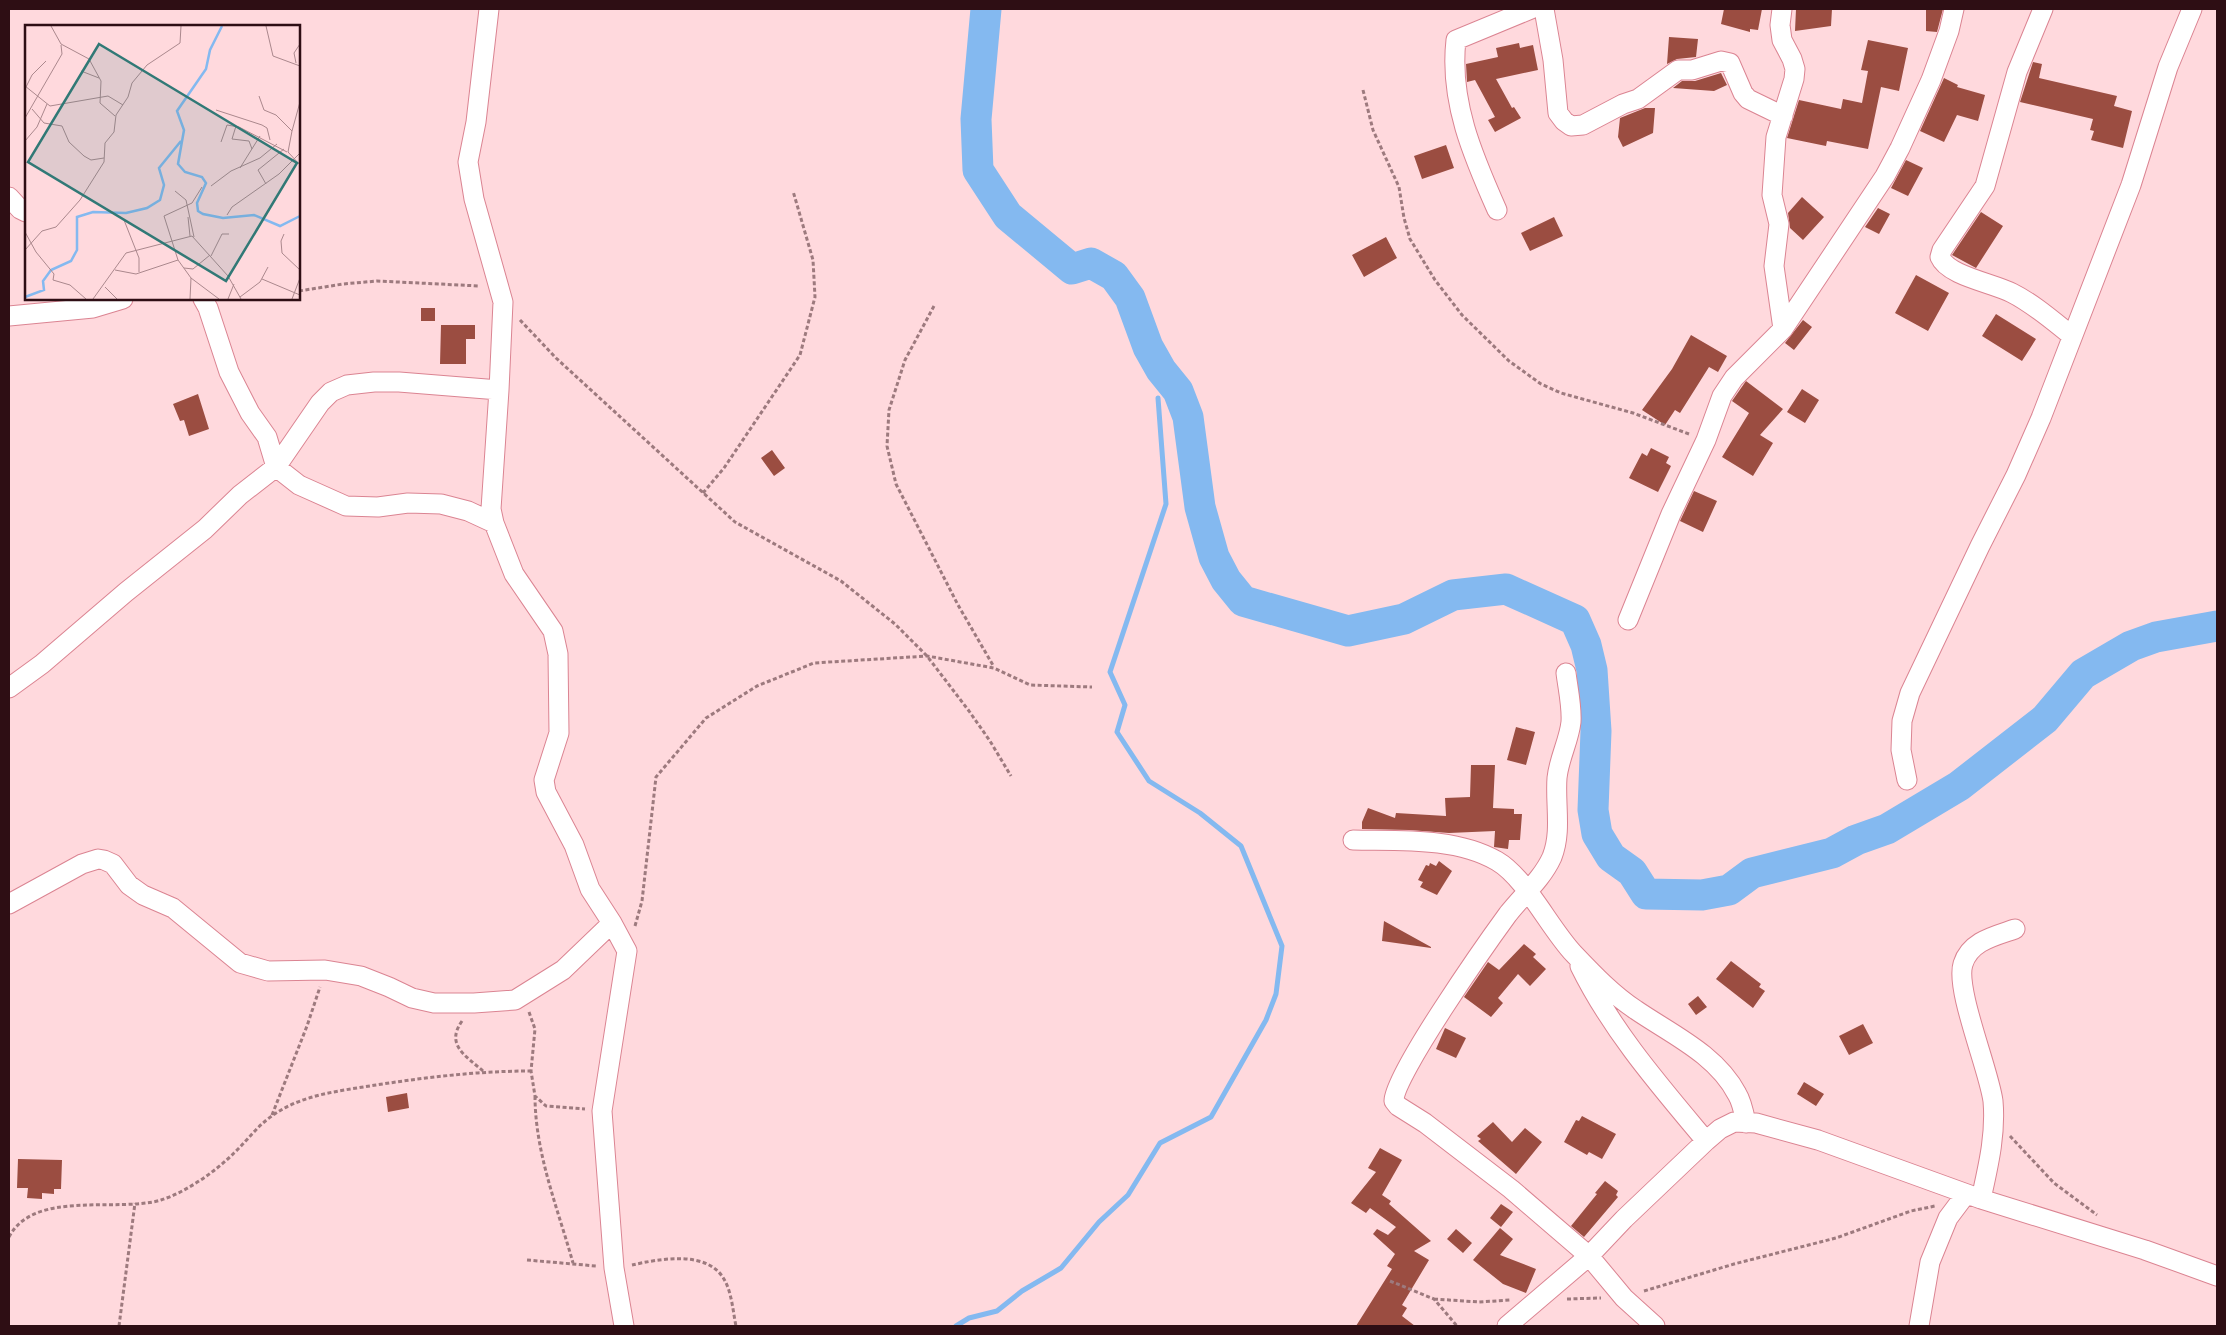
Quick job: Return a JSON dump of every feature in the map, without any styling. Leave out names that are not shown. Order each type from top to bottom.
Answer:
[{"type":"street","points":[[489,9],[476,122],[468,162],[474,199],[501,295],[500,390],[491,509],[494,523],[514,574],[553,631],[558,654],[558,733],[544,780],[546,792],[574,845],[590,889],[627,951],[602,1111],[614,1268],[624,1326]]},
{"type":"street","points":[[1497,210],[1474,158],[1457,100],[1454,62],[1456,40],[1531,9]]},
{"type":"street","points":[[1544,9],[1553,60],[1558,113],[1571,126],[1583,125],[1623,104],[1638,99],[1678,70],[1692,70],[1721,61],[1730,63],[1743,93],[1748,99],[1783,116]]},
{"type":"street","points":[[1782,9],[1780,25],[1782,40],[1792,58],[1794,69],[1794,79],[1776,137],[1772,195],[1780,224],[1774,266],[1784,329]]},
{"type":"street","points":[[1628,620],[1671,514],[1706,440],[1722,396],[1734,378],[1784,329],[1885,176],[1900,148],[1930,80],[1949,31],[1954,9]]},
{"type":"street","points":[[2043,9],[2017,72],[1985,186],[1962,223],[1942,250],[1940,257],[1943,263],[1960,273],[2018,297],[2040,310],[2072,336]]},
{"type":"street","points":[[1907,780],[1900,750],[1902,721],[1910,693],[1980,546],[2016,476],[2131,185],[2168,67],[2192,9]]},
{"type":"street","points":[[9,197],[20,209],[25,212]]},
{"type":"street","points":[[9,316],[93,308],[120,300]]},
{"type":"street","points":[[204,300],[208,308],[229,372],[250,412],[266,436],[276,467],[298,485],[346,506],[378,507],[408,502],[440,504],[468,511],[494,523]]},
{"type":"street","points":[[9,688],[42,664],[126,592],[205,529],[240,495],[276,467],[320,403],[331,392],[347,385],[399,382],[500,390]]},
{"type":"street","points":[[1566,673],[1571,724],[1560,757],[1556,838],[1552,856],[1545,870],[1526,891],[1484,947],[1407,1068],[1395,1092],[1394,1101],[1398,1106],[1425,1123],[1511,1189],[1589,1256],[1624,1298],[1655,1326]]},
{"type":"street","points":[[1353,840],[1437,844],[1464,848],[1482,853],[1499,862],[1516,876],[1573,953],[1618,997],[1643,1015],[1674,1033],[1719,1070],[1737,1093],[1746,1123]]},
{"type":"street","points":[[9,904],[82,864],[93,860],[104,860],[113,864],[129,884],[143,895],[173,908],[240,963],[268,971],[325,970],[361,976],[389,986],[412,998],[434,1003],[474,1004],[515,1000],[563,970],[612,923]]},
{"type":"street","points":[[1919,1326],[1930,1262],[1948,1218],[1973,1197],[1991,1154],[1992,1100],[1962,979],[1963,964],[1971,950],[1984,939],[2015,929]]},
{"type":"street","points":[[1573,953],[1589,986],[1606,1013],[1666,1093],[1706,1141]]},
{"type":"street","points":[[1507,1326],[1589,1256],[1624,1219],[1706,1141],[1734,1122],[1756,1123],[1818,1140],[1973,1197],[2115,1241],[2217,1276]]},
{"type":"path","points":[[1363,90],[1373,130],[1399,188],[1410,240],[1452,303],[1489,342],[1517,367],[1541,384],[1561,393],[1633,413],[1706,440]]},
{"type":"path","points":[[704,493],[724,468],[800,355],[815,296],[813,260],[794,191]]},
{"type":"path","points":[[300,291],[377,281],[501,295],[556,358],[735,522],[841,581],[895,624],[927,656],[985,734],[1011,776]]},
{"type":"path","points":[[934,306],[905,360],[889,410],[887,446],[896,484],[958,605],[994,668]]},
{"type":"path","points":[[627,951],[642,901],[656,778],[706,718],[758,686],[814,663],[927,656],[994,668],[1030,684],[1092,687]]},
{"type":"path","points":[[272,1116],[307,1026],[325,970]]},
{"type":"path","points":[[515,1000],[530,1014],[536,1029],[531,1071],[540,1139],[548,1179],[573,1263]]},
{"type":"path","points":[[474,1004],[458,1026],[454,1038],[461,1051],[484,1071]]},
{"type":"path","points":[[9,1236],[21,1221],[42,1210],[160,1200],[189,1186],[233,1154],[263,1122],[272,1116],[300,1101],[324,1093],[484,1071],[531,1071]]},
{"type":"path","points":[[535,1096],[542,1103],[552,1108],[602,1111]]},
{"type":"path","points":[[1993,1120],[2054,1183],[2104,1220],[2111,1229],[2115,1241]]},
{"type":"path","points":[[1390,1281],[1434,1299],[1479,1302],[1541,1298],[1624,1298],[1683,1278],[1836,1238],[1911,1211],[1973,1197]]},
{"type":"path","points":[[119,1326],[135,1203]]},
{"type":"path","points":[[527,1260],[614,1268],[658,1260],[703,1262],[725,1281],[736,1326]]},
{"type":"path","points":[[1434,1299],[1458,1326]]},
{"type":"building","points":[[1724,9],[1762,9],[1758,30],[1750,29],[1750,32],[1721,24]]},
{"type":"building","points":[[1796,9],[1832,9],[1831,26],[1795,31]]},
{"type":"building","points":[[1926,9],[1943,9],[1937,32],[1926,31]]},
{"type":"building","points":[[1669,37],[1698,39],[1696,57],[1677,59],[1667,64]]},
{"type":"building","points":[[1868,40],[1908,48],[1899,91],[1881,87],[1868,149],[1827,141],[1826,146],[1787,138],[1799,100],[1841,109],[1843,99],[1862,103],[1868,71],[1861,70]]},
{"type":"building","points":[[1519,43],[1520,48],[1533,45],[1538,70],[1496,79],[1512,108],[1514,107],[1521,118],[1495,132],[1488,120],[1495,117],[1475,80],[1467,82],[1466,64],[1498,57],[1496,48]]},
{"type":"building","points":[[2033,62],[2042,64],[2039,78],[2117,96],[2114,106],[2132,111],[2123,148],[2091,140],[2094,131],[2090,130],[2093,119],[2020,102]]},
{"type":"building","points":[[1721,73],[1727,85],[1714,91],[1673,88],[1682,81],[1695,81]]},
{"type":"building","points":[[1944,78],[1958,85],[1957,87],[1985,95],[1978,121],[1957,115],[1944,142],[1920,131]]},
{"type":"building","points":[[1645,108],[1655,108],[1653,133],[1623,147],[1618,137],[1620,118]]},
{"type":"building","points":[[1446,145],[1454,168],[1422,179],[1414,156]]},
{"type":"building","points":[[1906,160],[1923,168],[1908,196],[1891,188]]},
{"type":"building","points":[[1802,197],[1824,217],[1803,240],[1790,228],[1788,213]]},
{"type":"building","points":[[1878,208],[1890,214],[1879,234],[1865,227]]},
{"type":"building","points":[[1981,212],[2003,226],[1976,268],[1952,255]]},
{"type":"building","points":[[1554,217],[1563,236],[1530,251],[1521,233]]},
{"type":"building","points":[[1386,237],[1397,258],[1364,277],[1352,255]]},
{"type":"building","points":[[1916,275],[1949,293],[1928,331],[1895,313]]},
{"type":"building","points":[[421,308],[435,308],[435,321],[421,321]]},
{"type":"building","points":[[1996,314],[2036,339],[2022,361],[1982,336]]},
{"type":"building","points":[[1803,320],[1812,327],[1794,350],[1785,343]]},
{"type":"building","points":[[441,325],[475,325],[475,339],[466,339],[466,364],[440,364]]},
{"type":"building","points":[[1691,335],[1727,356],[1718,372],[1709,367],[1680,413],[1675,410],[1665,425],[1642,410],[1672,369]]},
{"type":"building","points":[[1746,381],[1783,409],[1760,435],[1773,443],[1753,476],[1722,457],[1749,413],[1732,401]]},
{"type":"building","points":[[1802,389],[1819,400],[1805,423],[1787,412]]},
{"type":"building","points":[[198,394],[209,429],[189,436],[184,420],[180,421],[173,404]]},
{"type":"building","points":[[1651,448],[1669,457],[1666,463],[1671,466],[1658,492],[1629,478],[1642,453],[1647,456]]},
{"type":"building","points":[[772,450],[785,468],[774,476],[761,458]]},
{"type":"building","points":[[1694,491],[1717,501],[1703,532],[1680,521]]},
{"type":"building","points":[[1516,727],[1535,732],[1526,765],[1507,760]]},
{"type":"building","points":[[1471,765],[1495,765],[1493,808],[1514,809],[1514,814],[1522,814],[1520,840],[1509,840],[1508,849],[1494,847],[1495,831],[1449,833],[1362,829],[1362,822],[1368,808],[1395,818],[1396,813],[1446,816],[1445,798],[1470,797]]},
{"type":"building","points":[[1439,861],[1452,871],[1437,895],[1420,887],[1423,882],[1418,880],[1426,865],[1429,866],[1430,863],[1436,866]]},
{"type":"building","points":[[1384,921],[1431,947],[1431,948],[1382,941]]},
{"type":"building","points":[[1524,944],[1536,954],[1533,957],[1546,969],[1530,986],[1518,974],[1498,998],[1503,1003],[1491,1017],[1464,997],[1488,962],[1499,970]]},
{"type":"building","points":[[1731,961],[1761,984],[1759,987],[1765,991],[1753,1008],[1716,979]]},
{"type":"building","points":[[1698,996],[1707,1007],[1696,1015],[1688,1004]]},
{"type":"building","points":[[1863,1024],[1873,1043],[1849,1055],[1839,1036]]},
{"type":"building","points":[[1445,1028],[1466,1038],[1456,1058],[1436,1049]]},
{"type":"building","points":[[1804,1082],[1824,1094],[1816,1106],[1797,1094]]},
{"type":"building","points":[[407,1093],[409,1108],[388,1112],[386,1097]]},
{"type":"building","points":[[1582,1116],[1616,1134],[1602,1159],[1589,1152],[1587,1155],[1564,1142],[1576,1120],[1579,1121]]},
{"type":"building","points":[[1493,1122],[1512,1142],[1525,1128],[1542,1142],[1516,1174],[1478,1141],[1481,1139],[1477,1136]]},
{"type":"building","points":[[1380,1148],[1402,1160],[1382,1195],[1391,1201],[1389,1204],[1431,1241],[1414,1251],[1429,1260],[1402,1305],[1407,1308],[1402,1316],[1415,1326],[1356,1326],[1392,1269],[1387,1266],[1395,1254],[1373,1234],[1377,1229],[1388,1235],[1396,1227],[1370,1208],[1366,1213],[1351,1203],[1376,1172],[1368,1168]]},
{"type":"building","points":[[18,1159],[62,1160],[61,1189],[54,1189],[54,1194],[42,1193],[42,1199],[27,1198],[28,1188],[17,1188]]},
{"type":"building","points":[[1605,1181],[1618,1191],[1616,1195],[1618,1197],[1584,1237],[1571,1226]]},
{"type":"building","points":[[1501,1204],[1513,1212],[1501,1227],[1490,1218]]},
{"type":"building","points":[[1500,1228],[1513,1239],[1500,1255],[1536,1269],[1526,1293],[1503,1284],[1473,1260]]},
{"type":"building","points":[[1456,1229],[1472,1243],[1463,1253],[1447,1239]]},
{"type":"waterway","points":[[986,9],[976,119],[978,170],[1008,216],[1072,269],[1091,263],[1114,276],[1130,298],[1148,347],[1161,370],[1178,391],[1188,417],[1200,507],[1214,557],[1226,580],[1243,601],[1348,631],[1404,619],[1453,595],[1506,589],[1575,620],[1586,645],[1592,670],[1596,731],[1593,810],[1597,834],[1611,857],[1632,872],[1646,894],[1702,895],[1729,890],[1752,873],[1832,853],[1856,840],[1887,829],[1959,786],[2045,719],[2083,674],[2131,646],[2156,637],[2217,626]]},
{"type":"waterway","points":[[956,1326],[969,1318],[997,1311],[1022,1291],[1061,1268],[1099,1222],[1128,1195],[1160,1143],[1211,1117],[1266,1020],[1276,994],[1282,946],[1241,846],[1200,813],[1149,781],[1117,732],[1125,705],[1110,672],[1166,504],[1158,398]]}]
